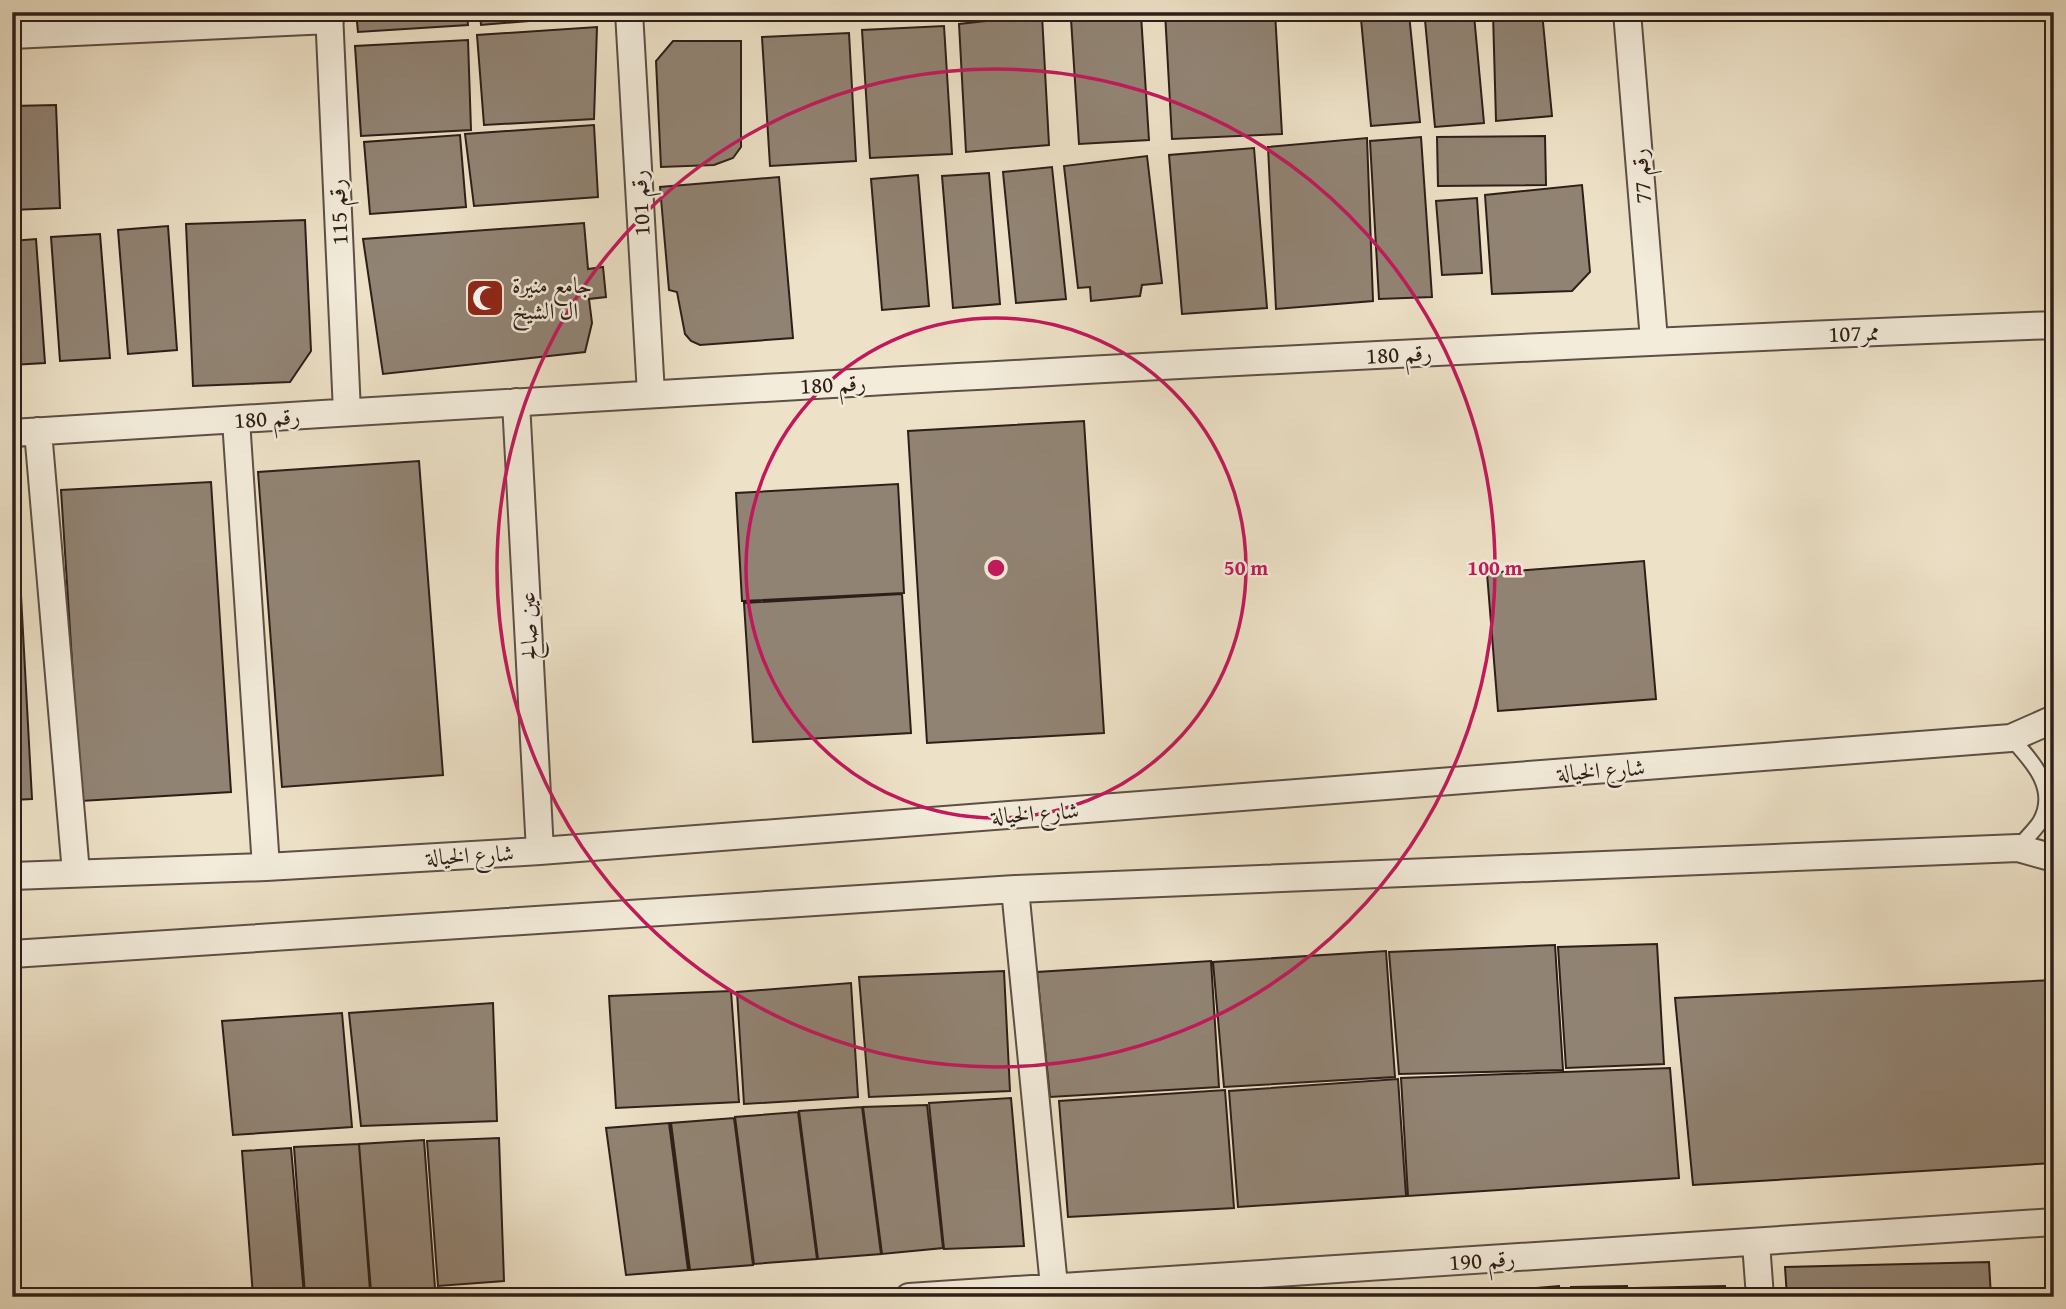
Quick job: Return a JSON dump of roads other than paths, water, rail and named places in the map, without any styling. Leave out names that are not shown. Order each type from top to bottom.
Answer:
[{"type":"street","name":"رقم 101","points":[[629,12],[651,394]]},
{"type":"street","name":"رقم 77","points":[[1627,12],[1654,340]]},
{"type":"street","points":[[12,35],[329,16]]},
{"type":"street","name":"رقم 115","points":[[329,16],[347,412]]},
{"type":"street","name":"ممر107","points":[[1654,340],[2054,325]]},
{"type":"street","name":"رقم 180","points":[[25,432],[651,394],[1654,340]]},
{"type":"street","name":"عين صالح","points":[[516,402],[540,851]]},
{"type":"street","points":[[236,420],[266,867]]},
{"type":"street","points":[[25,432],[76,873]]},
{"type":"street","name":"شارع الخيالة","points":[[12,876],[266,867],[540,851],[2011,738],[2054,719]]},
{"type":"street","points":[[12,954],[1015,888],[2018,848],[2054,858]]},
{"type":"street","points":[[1015,888],[1054,1286]]},
{"type":"street","name":"رقم 190","points":[[909,1297],[2054,1222]]},
{"type":"street","points":[[1756,1243],[1760,1297]]},
{"type":"lane","points":[[2011,738],[2040,772],[2046,799],[2039,824],[2018,848]]},
{"type":"place","name":"جامع منيرة ال الشيخ","points":[[485,298]]}]
